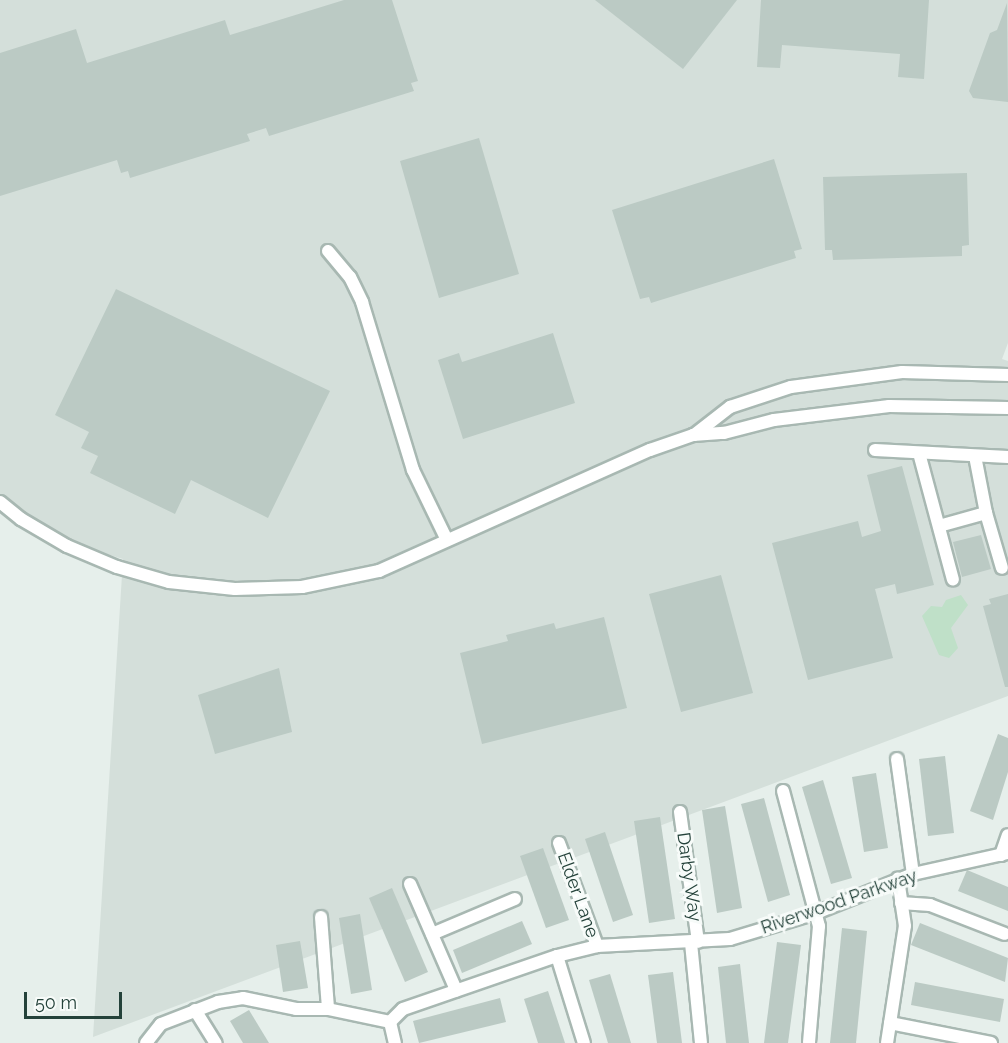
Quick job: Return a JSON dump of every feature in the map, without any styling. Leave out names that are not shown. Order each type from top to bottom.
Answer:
[{"type":"street","points":[[328,250],[350,277],[362,302],[413,470],[446,538]]},
{"type":"street","points":[[0,502],[21,519],[67,546],[117,567],[170,582],[235,589],[302,587],[379,571],[446,538],[693,435],[730,407],[790,387],[902,372],[1008,375]]},
{"type":"street","points":[[693,435],[724,433],[774,420],[889,406],[1008,408]]},
{"type":"street","points":[[874,450],[1008,457]]},
{"type":"street","points":[[919,453],[953,580]]},
{"type":"street","points":[[975,456],[986,513],[1002,568]]},
{"type":"street","points":[[939,526],[986,513]]},
{"type":"street","points":[[897,759],[913,874]]},
{"type":"street","points":[[783,791],[819,926],[809,1043]]},
{"type":"street","name":"Darby Way","points":[[680,812],[694,943],[701,1043]]},
{"type":"street","points":[[1006,858],[1008,835]]},
{"type":"street","name":"Elder Lane","points":[[560,843],[597,946]]},
{"type":"street","name":"Riverwood Parkway","points":[[390,1022],[403,1009],[557,956],[597,946],[694,943],[730,939],[816,913],[913,874],[1006,858]]},
{"type":"street","points":[[887,1043],[905,926],[898,879]]},
{"type":"street","points":[[410,884],[456,990]]},
{"type":"street","points":[[432,934],[515,899]]},
{"type":"street","points":[[901,903],[930,905],[1005,934]]},
{"type":"street","points":[[321,917],[328,1009]]},
{"type":"street","points":[[557,956],[584,1043]]},
{"type":"street","points":[[146,1043],[161,1024],[195,1010],[243,998],[296,1009],[328,1009],[390,1022],[395,1043]]},
{"type":"street","points":[[195,1010],[216,1043]]},
{"type":"street","points":[[890,1023],[991,1043]]},
{"type":"shaded area","points":[[0,0],[1008,0],[1008,343],[1002,359],[1008,361],[1008,696],[93,1037],[123,559],[67,542],[0,505]]},
{"type":"green space","points":[[961,595],[968,605],[951,628],[958,648],[949,658],[939,655],[922,616],[931,606],[942,607],[946,600]]},
{"type":"building","points":[[344,0],[392,0],[418,81],[411,83],[414,91],[269,136],[266,128],[247,134],[250,141],[130,178],[128,171],[121,173],[117,160],[0,196],[0,53],[76,29],[87,63],[225,20],[230,35]]},
{"type":"building","points":[[595,0],[737,0],[683,69]]},
{"type":"building","points":[[761,0],[929,0],[924,79],[898,77],[900,54],[782,45],[780,68],[757,67]]},
{"type":"building","points":[[1007,3],[1008,102],[973,98],[969,91],[990,33],[997,30]]},
{"type":"building","points":[[479,138],[519,274],[439,298],[400,161]]},
{"type":"building","points":[[774,159],[802,249],[794,251],[796,258],[651,303],[649,297],[640,299],[612,210]]},
{"type":"building","points":[[967,173],[969,245],[962,246],[962,256],[833,260],[832,250],[825,250],[823,177]]},
{"type":"building","points":[[116,289],[330,391],[268,518],[191,480],[175,514],[90,473],[98,456],[81,448],[89,432],[55,415]]},
{"type":"building","points":[[553,333],[575,403],[463,439],[438,360],[459,353],[462,362]]},
{"type":"building","points":[[902,466],[934,585],[897,594],[895,584],[875,589],[893,658],[808,680],[772,543],[858,521],[862,537],[881,531],[867,475]]},
{"type":"building","points":[[981,535],[991,569],[962,577],[953,542]]},
{"type":"building","points":[[721,575],[753,693],[681,712],[649,594]]},
{"type":"building","points":[[1008,594],[1008,687],[1005,687],[983,606],[991,604],[989,599]]},
{"type":"building","points":[[604,617],[627,708],[482,744],[460,653],[508,641],[506,635],[554,623],[556,629]]},
{"type":"building","points":[[279,668],[292,732],[215,754],[198,695]]},
{"type":"building","points":[[998,734],[1008,738],[1008,772],[993,820],[970,811]]},
{"type":"building","points":[[945,756],[954,833],[928,836],[919,759]]},
{"type":"building","points":[[876,773],[888,848],[864,852],[852,777]]},
{"type":"building","points":[[823,780],[852,878],[831,884],[802,787]]},
{"type":"building","points":[[764,798],[790,895],[768,902],[741,804]]},
{"type":"building","points":[[725,806],[742,908],[717,913],[702,810]]},
{"type":"building","points":[[660,817],[675,919],[649,923],[634,821]]},
{"type":"building","points":[[605,832],[633,915],[613,922],[585,839]]},
{"type":"building","points":[[543,848],[569,920],[546,928],[520,856]]},
{"type":"building","points":[[967,870],[1008,887],[1008,911],[958,891]]},
{"type":"building","points":[[392,888],[428,972],[405,982],[369,898]]},
{"type":"building","points":[[360,914],[372,990],[351,994],[339,918]]},
{"type":"building","points":[[522,921],[532,944],[462,973],[453,950]]},
{"type":"building","points":[[920,923],[1008,958],[1005,982],[911,945]]},
{"type":"building","points":[[842,928],[867,931],[856,1043],[830,1043]]},
{"type":"building","points":[[300,941],[308,988],[283,992],[276,945]]},
{"type":"building","points":[[777,942],[801,945],[788,1043],[764,1043]]},
{"type":"building","points":[[740,964],[749,1043],[726,1043],[718,967]]},
{"type":"building","points":[[673,972],[682,1043],[657,1043],[648,975]]},
{"type":"building","points":[[610,974],[631,1043],[608,1043],[589,980]]},
{"type":"building","points":[[915,982],[1004,999],[1000,1022],[911,1005]]},
{"type":"building","points":[[548,991],[565,1043],[538,1043],[524,999]]},
{"type":"building","points":[[500,998],[506,1022],[419,1043],[413,1021]]},
{"type":"building","points":[[249,1010],[269,1043],[243,1043],[230,1021]]}]
